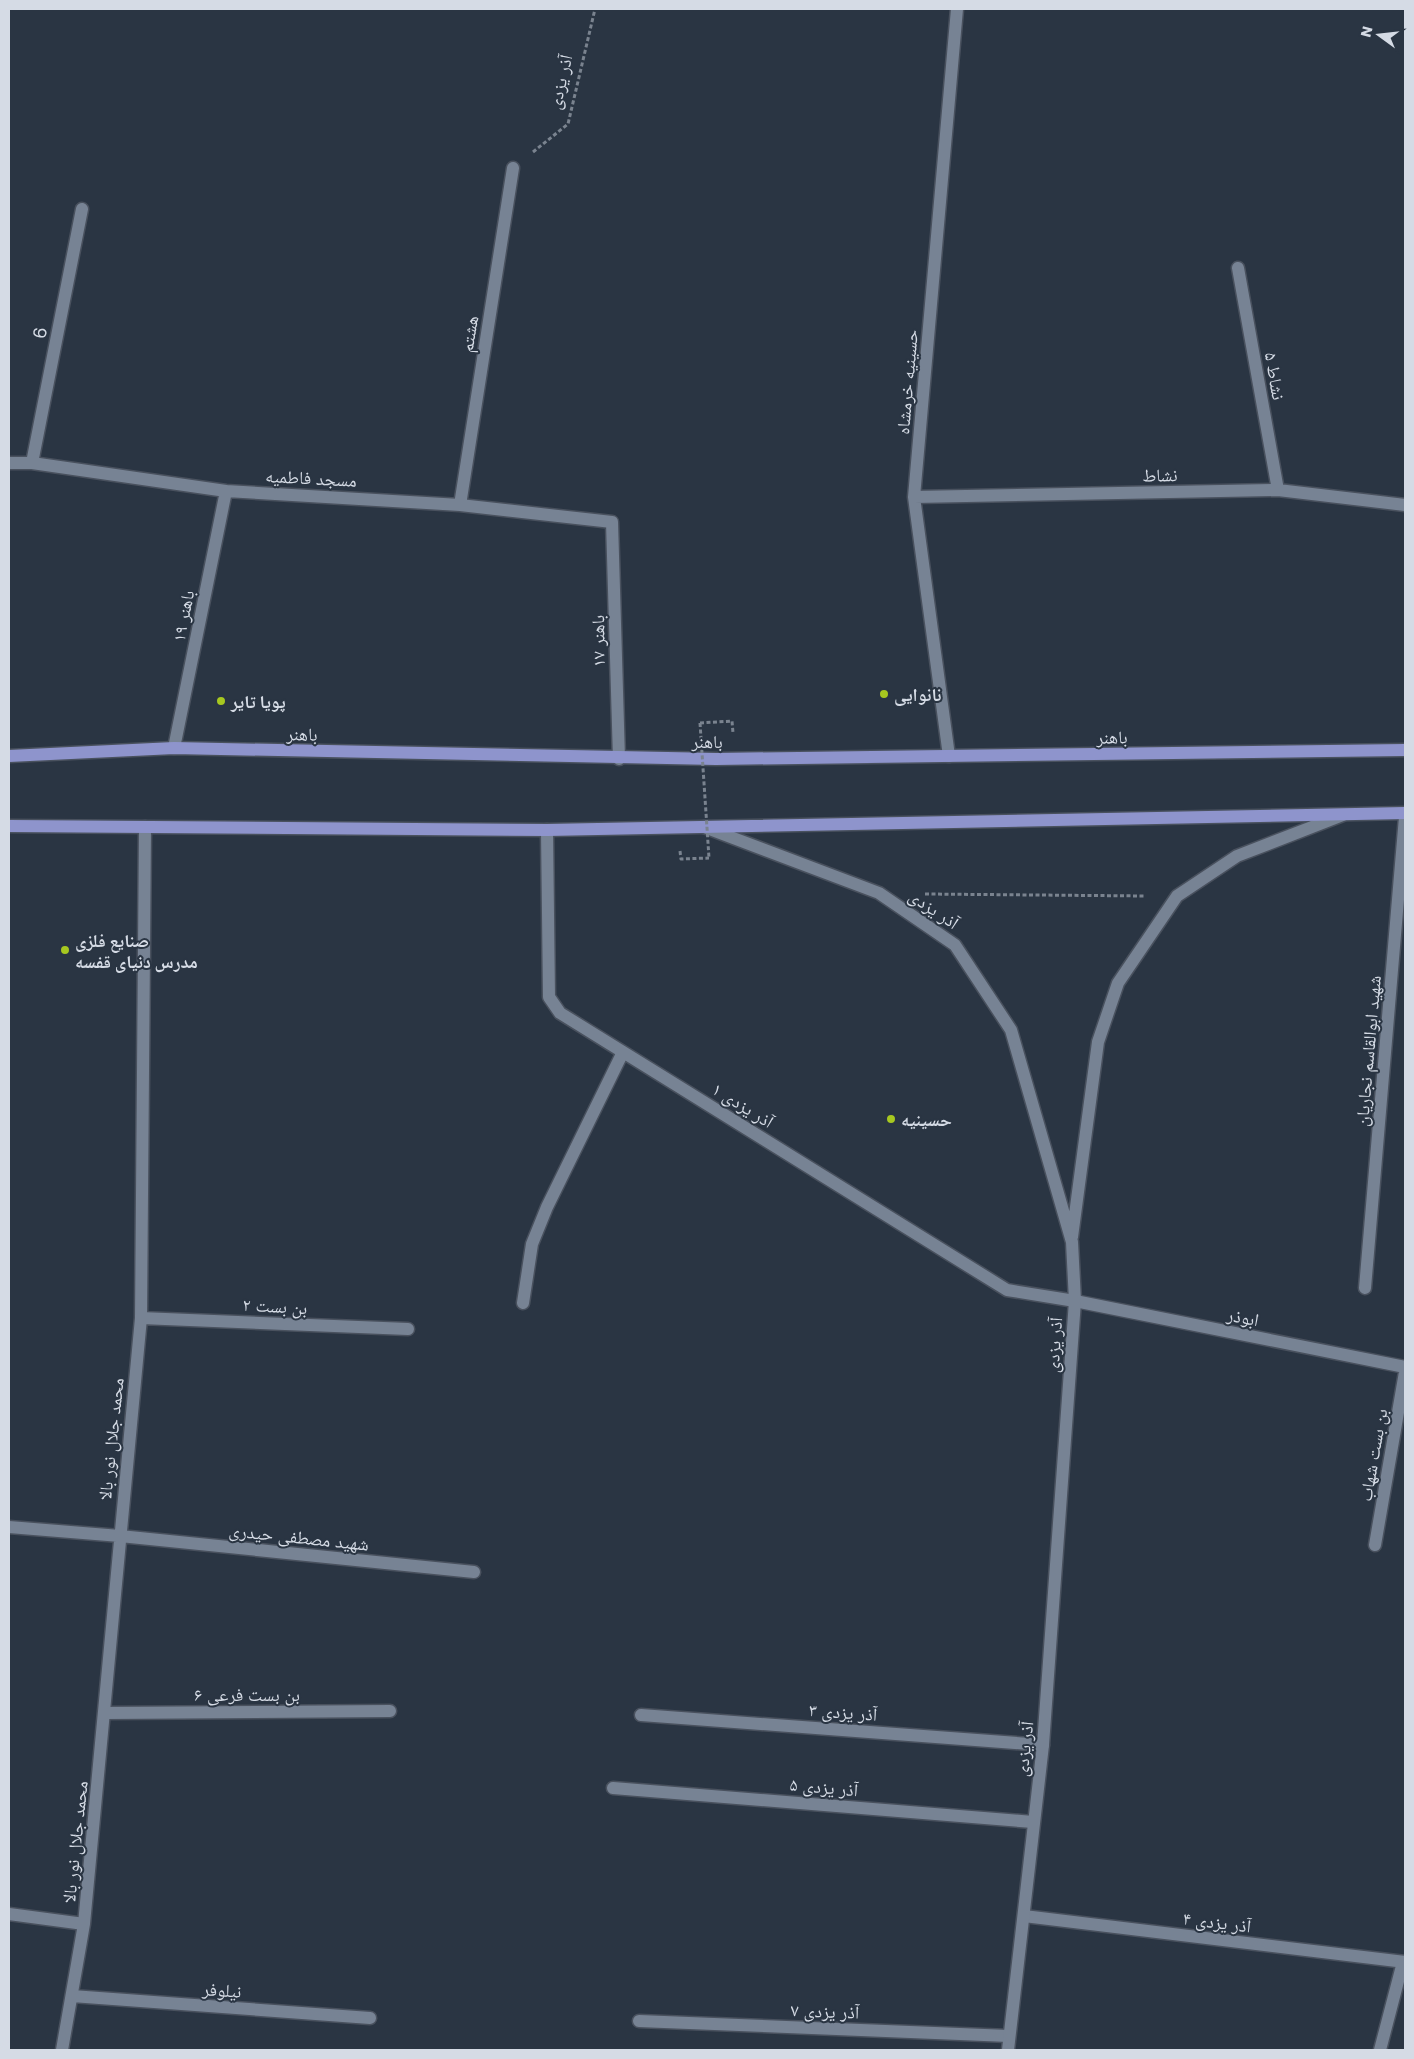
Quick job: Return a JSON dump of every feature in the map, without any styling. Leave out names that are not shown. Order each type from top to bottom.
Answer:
[{"type":"main road","name":"باهنر","points":[[9,756],[174,748],[619,759],[1405,750]]},
{"type":"main road","points":[[9,826],[547,830],[1405,812]]},
{"type":"street","name":"حسینیه خرمشاه","points":[[949,756],[914,497],[957,9]]},
{"type":"street","name":"هشتم","points":[[460,505],[513,168]]},
{"type":"street","name":"6","points":[[32,463],[82,209]]},
{"type":"street","name":"نشاط ۵","points":[[1238,268],[1278,490]]},
{"type":"street","name":"مسجد فاطمیه","points":[[9,463],[32,463],[226,491],[460,505],[612,522]]},
{"type":"street","name":"نشاط","points":[[914,497],[1278,490],[1405,505]]},
{"type":"street","name":"باهنر ۱۹","points":[[174,748],[226,491]]},
{"type":"street","name":"باهنر ۱۷","points":[[612,522],[619,759]]},
{"type":"street","points":[[1072,1242],[1098,1042],[1118,983],[1177,896],[1237,856],[1348,813]]},
{"type":"street","name":"شهید ابوالقاسم نجاریان","points":[[1365,1288],[1405,817]]},
{"type":"street","name":"آذر یزدی","points":[[704,826],[880,893],[955,944],[1011,1030],[1072,1242],[1075,1301],[1043,1745],[1008,2050]]},
{"type":"street","name":"محمد جلال نور بالا","points":[[62,2050],[84,1924],[141,1318],[146,827]]},
{"type":"street","name":"آذر یزدی ۱","points":[[547,830],[549,997],[560,1013],[1007,1290],[1075,1301]]},
{"type":"street","points":[[523,1303],[532,1244],[547,1207],[623,1052]]},
{"type":"street","name":"ابوذر","points":[[1075,1301],[1405,1367]]},
{"type":"street","name":"بن بست ۲","points":[[141,1318],[408,1329]]},
{"type":"street","name":"بن بست شهاب","points":[[1375,1545],[1405,1372]]},
{"type":"street","name":"شهید مصطفی حیدری","points":[[9,1527],[120,1536],[474,1572]]},
{"type":"street","name":"بن بست فرعی ۶","points":[[105,1713],[390,1711]]},
{"type":"street","name":"آذر یزدی ۳","points":[[641,1715],[1043,1745]]},
{"type":"street","name":"آذر یزدی ۵","points":[[613,1788],[1033,1822]]},
{"type":"street","points":[[9,1914],[84,1924]]},
{"type":"street","name":"۴ آذر یزدی","points":[[1024,1916],[1404,1962]]},
{"type":"street","points":[[1380,2050],[1404,1962]]},
{"type":"street","name":"نیلوفر","points":[[72,1996],[370,2018]]},
{"type":"street","name":"آذر یزدی ۷","points":[[639,2021],[1009,2036]]},
{"type":"path","name":"آذر یزدی","points":[[513,168],[568,124],[595,9]]},
{"type":"path","points":[[681,859],[710,858],[700,723],[732,721]]},
{"type":"path","points":[[880,893],[1177,896]]},
{"type":"place","name":"نانوایی","points":[[884,694]]},
{"type":"place","name":"پویا تایر","points":[[221,701]]},
{"type":"place","name":"صنایع فلزی مدرس دنیای قفسه","points":[[65,950]]},
{"type":"place","name":"حسینیه","points":[[891,1119]]}]
